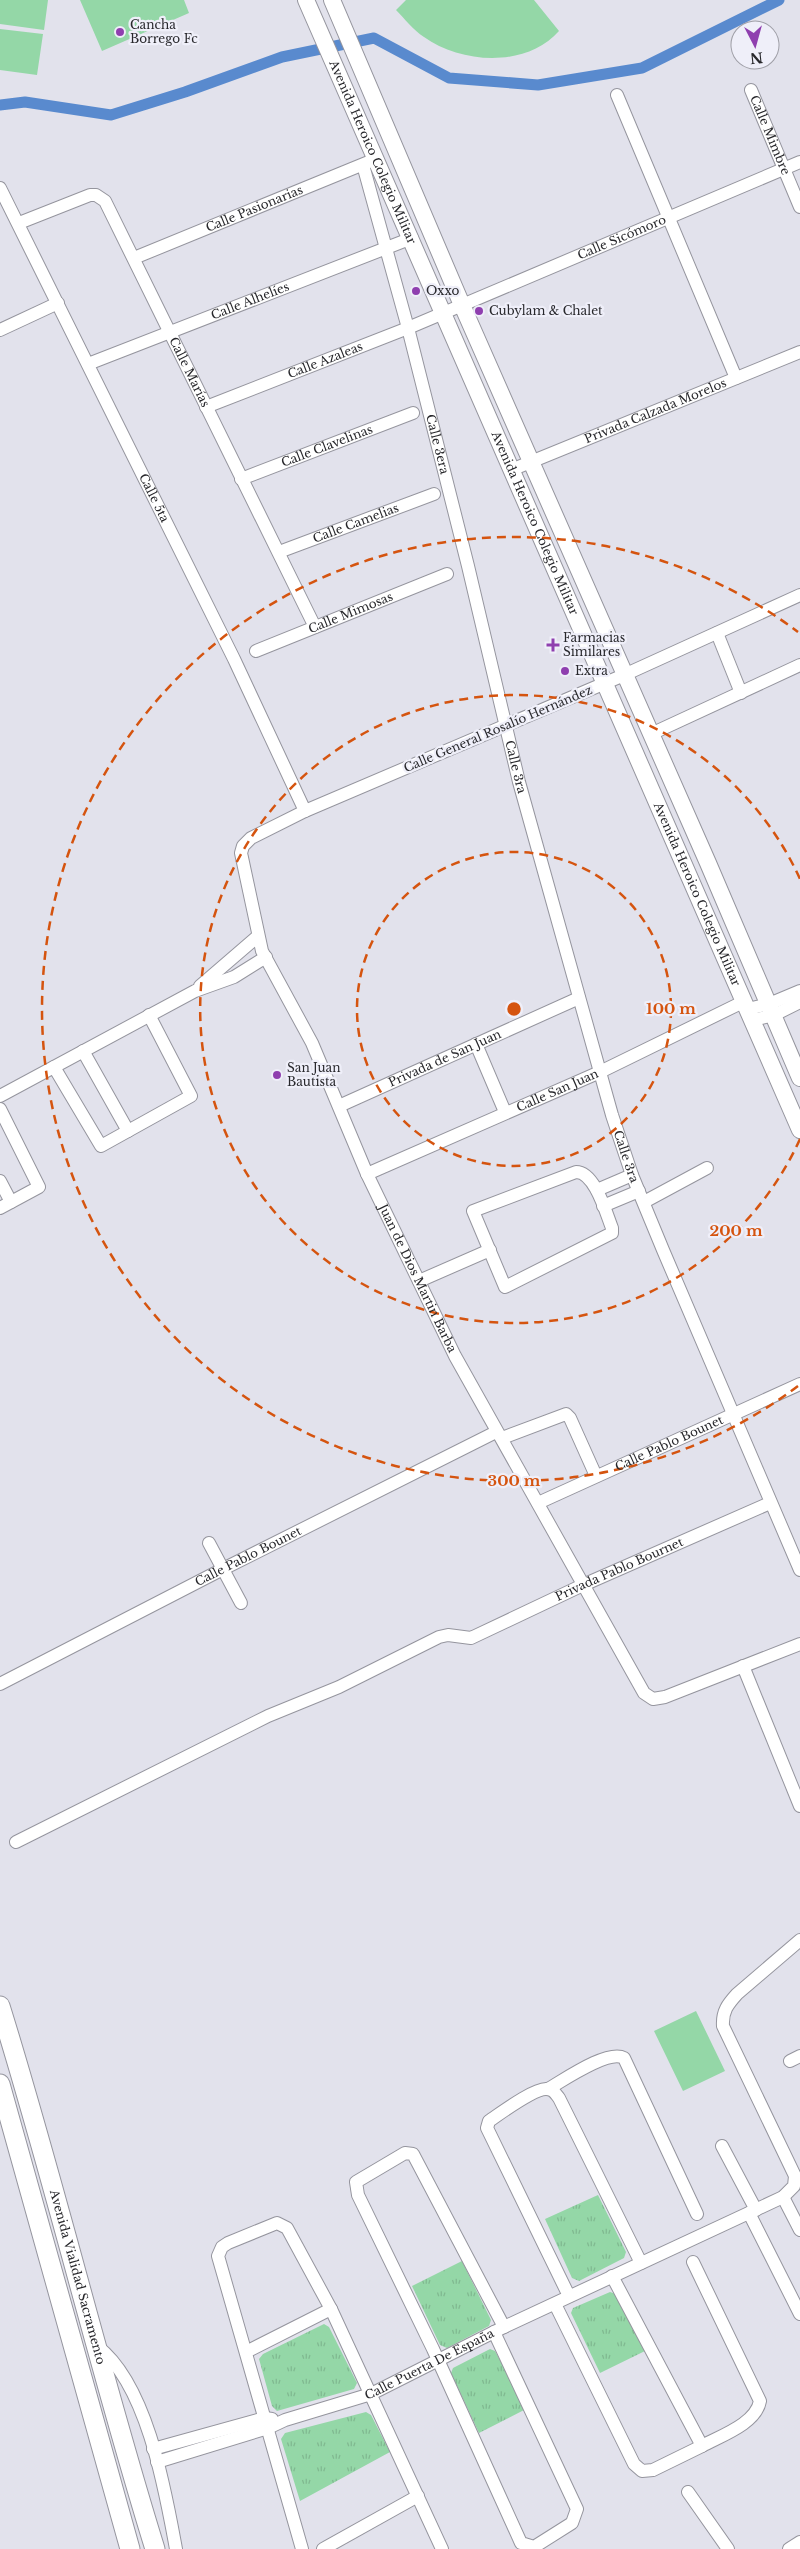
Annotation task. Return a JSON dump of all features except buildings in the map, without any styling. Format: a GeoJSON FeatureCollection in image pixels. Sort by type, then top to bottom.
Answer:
{"type":"FeatureCollection","features":[{"type":"Feature","properties":{"kind":"highway","name":"Avenida Vialidad Sacramento"},"geometry":{"type":"LineString","coordinates":[[0,2006],[53,2183],[119,2432],[155,2549]]}},
{"type":"Feature","properties":{"kind":"highway","name":"Avenida Vialidad Sacramento"},"geometry":{"type":"LineString","coordinates":[[0,2084],[130,2549]]}},
{"type":"Feature","properties":{"kind":"main road","name":"Avenida Heroico Colegio Militar"},"geometry":{"type":"LineString","coordinates":[[306,0],[340,79],[369,162],[412,238],[511,470],[800,1130]]}},
{"type":"Feature","properties":{"kind":"main road","name":"Avenida Heroico Colegio Militar"},"geometry":{"type":"LineString","coordinates":[[333,4],[530,462],[651,734],[800,1078]]}},
{"type":"Feature","properties":{"kind":"street","name":"Calle Mimbre"},"geometry":{"type":"LineString","coordinates":[[751,90],[800,207]]}},
{"type":"Feature","properties":{"kind":"street"},"geometry":{"type":"LineString","coordinates":[[617,95],[736,378]]}},
{"type":"Feature","properties":{"kind":"street","name":"Calle 3era"},"geometry":{"type":"LineString","coordinates":[[369,162],[386,249],[408,328],[506,726]]}},
{"type":"Feature","properties":{"kind":"street","name":"Calle Pasionarias"},"geometry":{"type":"LineString","coordinates":[[134,258],[369,162]]}},
{"type":"Feature","properties":{"kind":"street","name":"Calle Sicómoro"},"geometry":{"type":"LineString","coordinates":[[444,313],[800,162]]}},
{"type":"Feature","properties":{"kind":"street","name":"Calle 5ta"},"geometry":{"type":"LineString","coordinates":[[0,188],[234,659],[306,811]]}},
{"type":"Feature","properties":{"kind":"street","name":"Calle Marías"},"geometry":{"type":"LineString","coordinates":[[19,223],[90,194],[102,198],[134,258],[241,479],[315,626]]}},
{"type":"Feature","properties":{"kind":"street","name":"Calle Alhelíes"},"geometry":{"type":"LineString","coordinates":[[88,364],[412,238]]}},
{"type":"Feature","properties":{"kind":"street"},"geometry":{"type":"LineString","coordinates":[[0,330],[58,303]]}},
{"type":"Feature","properties":{"kind":"street","name":"Calle Azaleas"},"geometry":{"type":"LineString","coordinates":[[206,406],[444,313]]}},
{"type":"Feature","properties":{"kind":"street","name":"Privada Calzada Morelos"},"geometry":{"type":"LineString","coordinates":[[511,470],[800,352]]}},
{"type":"Feature","properties":{"kind":"street","name":"Calle Clavelinas"},"geometry":{"type":"LineString","coordinates":[[241,479],[412,413]]}},
{"type":"Feature","properties":{"kind":"street","name":"Calle Camelias"},"geometry":{"type":"LineString","coordinates":[[279,552],[434,494]]}},
{"type":"Feature","properties":{"kind":"street","name":"Calle Mimosas"},"geometry":{"type":"LineString","coordinates":[[256,651],[447,574]]}},
{"type":"Feature","properties":{"kind":"street","name":"Calle General Rosalío Hernández"},"geometry":{"type":"LineString","coordinates":[[250,838],[306,811],[624,675],[800,595]]}},
{"type":"Feature","properties":{"kind":"street"},"geometry":{"type":"LineString","coordinates":[[717,633],[741,693]]}},
{"type":"Feature","properties":{"kind":"street"},"geometry":{"type":"LineString","coordinates":[[651,734],[800,666]]}},
{"type":"Feature","properties":{"kind":"street","name":"Calle 3ra"},"geometry":{"type":"LineString","coordinates":[[506,726],[519,782],[579,998],[632,1175],[800,1570]]}},
{"type":"Feature","properties":{"kind":"street","name":"Juan de Dios Martin Barba"},"geometry":{"type":"LineString","coordinates":[[250,838],[243,846],[242,861],[258,936],[266,957],[312,1042],[368,1174],[455,1356],[644,1692],[653,1699],[665,1697],[743,1666]]}},
{"type":"Feature","properties":{"kind":"street"},"geometry":{"type":"LineString","coordinates":[[195,991],[258,936]]}},
{"type":"Feature","properties":{"kind":"street"},"geometry":{"type":"LineString","coordinates":[[0,1096],[195,991],[234,977],[266,957]]}},
{"type":"Feature","properties":{"kind":"street"},"geometry":{"type":"LineString","coordinates":[[771,1010],[800,991]]}},
{"type":"Feature","properties":{"kind":"street","name":"Privada de San Juan"},"geometry":{"type":"LineString","coordinates":[[339,1106],[579,998]]}},
{"type":"Feature","properties":{"kind":"street"},"geometry":{"type":"LineString","coordinates":[[771,1010],[800,1002]]}},
{"type":"Feature","properties":{"kind":"street","name":"Calle San Juan"},"geometry":{"type":"LineString","coordinates":[[368,1174],[505,1112],[749,1010],[771,1010]]}},
{"type":"Feature","properties":{"kind":"street"},"geometry":{"type":"LineString","coordinates":[[54,1067],[100,1146],[128,1131],[190,1096],[149,1015]]}},
{"type":"Feature","properties":{"kind":"street"},"geometry":{"type":"LineString","coordinates":[[476,1044],[505,1112]]}},
{"type":"Feature","properties":{"kind":"street"},"geometry":{"type":"LineString","coordinates":[[83,1051],[128,1131]]}},
{"type":"Feature","properties":{"kind":"street"},"geometry":{"type":"LineString","coordinates":[[0,1109],[39,1187],[6,1205],[0,1181]]}},
{"type":"Feature","properties":{"kind":"street"},"geometry":{"type":"LineString","coordinates":[[604,1206],[641,1196],[707,1168]]}},
{"type":"Feature","properties":{"kind":"street"},"geometry":{"type":"LineString","coordinates":[[576,1172],[586,1175],[597,1190],[604,1206],[612,1228],[610,1236],[505,1287],[474,1211],[576,1172]]}},
{"type":"Feature","properties":{"kind":"street"},"geometry":{"type":"LineString","coordinates":[[597,1190],[632,1175]]}},
{"type":"Feature","properties":{"kind":"street"},"geometry":{"type":"LineString","coordinates":[[419,1281],[490,1250]]}},
{"type":"Feature","properties":{"kind":"street","name":"Calle Pablo Bounet"},"geometry":{"type":"LineString","coordinates":[[538,1502],[733,1412],[800,1384]]}},
{"type":"Feature","properties":{"kind":"street","name":"Calle Pablo Bounet"},"geometry":{"type":"LineString","coordinates":[[0,1684],[223,1569],[499,1435],[566,1414],[570,1418],[596,1476]]}},
{"type":"Feature","properties":{"kind":"street","name":"Privada Pablo Bournet"},"geometry":{"type":"LineString","coordinates":[[16,1842],[268,1716],[339,1687],[439,1637],[448,1635],[471,1638],[583,1584],[770,1503]]}},
{"type":"Feature","properties":{"kind":"street"},"geometry":{"type":"LineString","coordinates":[[209,1543],[241,1603]]}},
{"type":"Feature","properties":{"kind":"street"},"geometry":{"type":"LineString","coordinates":[[800,1644],[743,1666],[800,1806]]}},
{"type":"Feature","properties":{"kind":"street"},"geometry":{"type":"LineString","coordinates":[[800,1940],[737,1994],[728,2004],[722,2017],[723,2026],[795,2176],[794,2186],[783,2197],[800,2230]]}},
{"type":"Feature","properties":{"kind":"street"},"geometry":{"type":"LineString","coordinates":[[569,2296],[487,2128],[493,2118],[536,2092],[548,2089],[601,2059],[612,2056],[624,2058],[697,2214]]}},
{"type":"Feature","properties":{"kind":"street"},"geometry":{"type":"LineString","coordinates":[[548,2089],[554,2091],[559,2098],[641,2262]]}},
{"type":"Feature","properties":{"kind":"street"},"geometry":{"type":"LineString","coordinates":[[722,2146],[800,2314]]}},
{"type":"Feature","properties":{"kind":"street"},"geometry":{"type":"LineString","coordinates":[[405,2154],[413,2154],[419,2162],[499,2330],[577,2509],[572,2522],[534,2547],[521,2543],[438,2360],[355,2189],[356,2182],[405,2154]]}},
{"type":"Feature","properties":{"kind":"street","name":"Calle Puerta De España"},"geometry":{"type":"LineString","coordinates":[[153,2449],[214,2438],[284,2420],[371,2394],[569,2296],[783,2197]]}},
{"type":"Feature","properties":{"kind":"street"},"geometry":{"type":"LineString","coordinates":[[302,2549],[218,2256],[222,2247],[228,2243],[276,2223],[285,2226],[331,2309],[442,2549]]}},
{"type":"Feature","properties":{"kind":"street"},"geometry":{"type":"LineString","coordinates":[[555,2304],[638,2469],[642,2471],[653,2470],[702,2446],[744,2422],[758,2409],[760,2401],[693,2262]]}},
{"type":"Feature","properties":{"kind":"street"},"geometry":{"type":"LineString","coordinates":[[612,2276],[702,2446]]}},
{"type":"Feature","properties":{"kind":"street"},"geometry":{"type":"LineString","coordinates":[[246,2352],[331,2309]]}},
{"type":"Feature","properties":{"kind":"street"},"geometry":{"type":"LineString","coordinates":[[96,2346],[120,2368],[144,2420],[157,2462],[176,2549]]}},
{"type":"Feature","properties":{"kind":"street","name":"Calle Puerta De España"},"geometry":{"type":"LineString","coordinates":[[157,2462],[214,2438]]}},
{"type":"Feature","properties":{"kind":"street"},"geometry":{"type":"LineString","coordinates":[[688,2492],[728,2549]]}},
{"type":"Feature","properties":{"kind":"street"},"geometry":{"type":"LineString","coordinates":[[323,2549],[418,2496]]}},
{"type":"Feature","properties":{"kind":"street"},"geometry":{"type":"LineString","coordinates":[[789,2549],[800,2542]]}},
{"type":"Feature","properties":{"kind":"green space"},"geometry":{"type":"Polygon","coordinates":[[[0,0],[48,0],[44,30],[0,24],[0,0]]]}},
{"type":"Feature","properties":{"kind":"green space","name":"Cancha Borrego Fc"},"geometry":{"type":"Polygon","coordinates":[[[80,0],[184,0],[189,13],[102,51],[80,0]]]}},
{"type":"Feature","properties":{"kind":"green space"},"geometry":{"type":"Polygon","coordinates":[[[406,0],[534,0],[559,31],[545,43],[529,51],[512,56],[475,57],[456,53],[439,46],[420,34],[396,10],[406,0]]]}},
{"type":"Feature","properties":{"kind":"green space"},"geometry":{"type":"Polygon","coordinates":[[[0,29],[43,34],[37,75],[0,70],[0,29]]]}},
{"type":"Feature","properties":{"kind":"green space"},"geometry":{"type":"Polygon","coordinates":[[[696,2011],[725,2071],[683,2091],[654,2031],[696,2011]]]}},
{"type":"Feature","properties":{"kind":"green space"},"geometry":{"type":"Polygon","coordinates":[[[598,2195],[626,2252],[624,2258],[579,2281],[572,2278],[545,2219],[598,2195]]]}},
{"type":"Feature","properties":{"kind":"green space"},"geometry":{"type":"Polygon","coordinates":[[[462,2261],[491,2320],[489,2326],[447,2348],[440,2345],[412,2286],[462,2261]]]}},
{"type":"Feature","properties":{"kind":"green space"},"geometry":{"type":"Polygon","coordinates":[[[610,2292],[616,2294],[645,2351],[600,2373],[571,2313],[573,2308],[610,2292]]]}},
{"type":"Feature","properties":{"kind":"green space"},"geometry":{"type":"Polygon","coordinates":[[[324,2324],[329,2327],[357,2383],[354,2389],[277,2411],[272,2406],[259,2359],[263,2354],[324,2324]]]}},
{"type":"Feature","properties":{"kind":"green space"},"geometry":{"type":"Polygon","coordinates":[[[490,2349],[495,2351],[526,2409],[479,2433],[451,2373],[453,2368],[490,2349]]]}},
{"type":"Feature","properties":{"kind":"green space"},"geometry":{"type":"Polygon","coordinates":[[[366,2412],[371,2415],[390,2452],[300,2501],[281,2439],[285,2433],[366,2412]]]}},
{"type":"Feature","properties":{"kind":"waterway"},"geometry":{"type":"LineString","coordinates":[[0,105],[25,102],[111,115],[185,92],[282,57],[374,38],[449,78],[538,85],[642,68],[779,0]]}},
{"type":"Feature","properties":{"kind":"place","name":"Cancha Borrego Fc"},"geometry":{"type":"Point","coordinates":[120,32]}},
{"type":"Feature","properties":{"kind":"place","name":"Oxxo"},"geometry":{"type":"Point","coordinates":[416,291]}},
{"type":"Feature","properties":{"kind":"place","name":"Cubylam & Chalet"},"geometry":{"type":"Point","coordinates":[479,311]}},
{"type":"Feature","properties":{"kind":"place","name":"Farmacias Similares"},"geometry":{"type":"Point","coordinates":[553,645]}},
{"type":"Feature","properties":{"kind":"place","name":"Extra"},"geometry":{"type":"Point","coordinates":[565,671]}},
{"type":"Feature","properties":{"kind":"place","name":"San Juan Bautista"},"geometry":{"type":"Point","coordinates":[277,1075]}}]}
